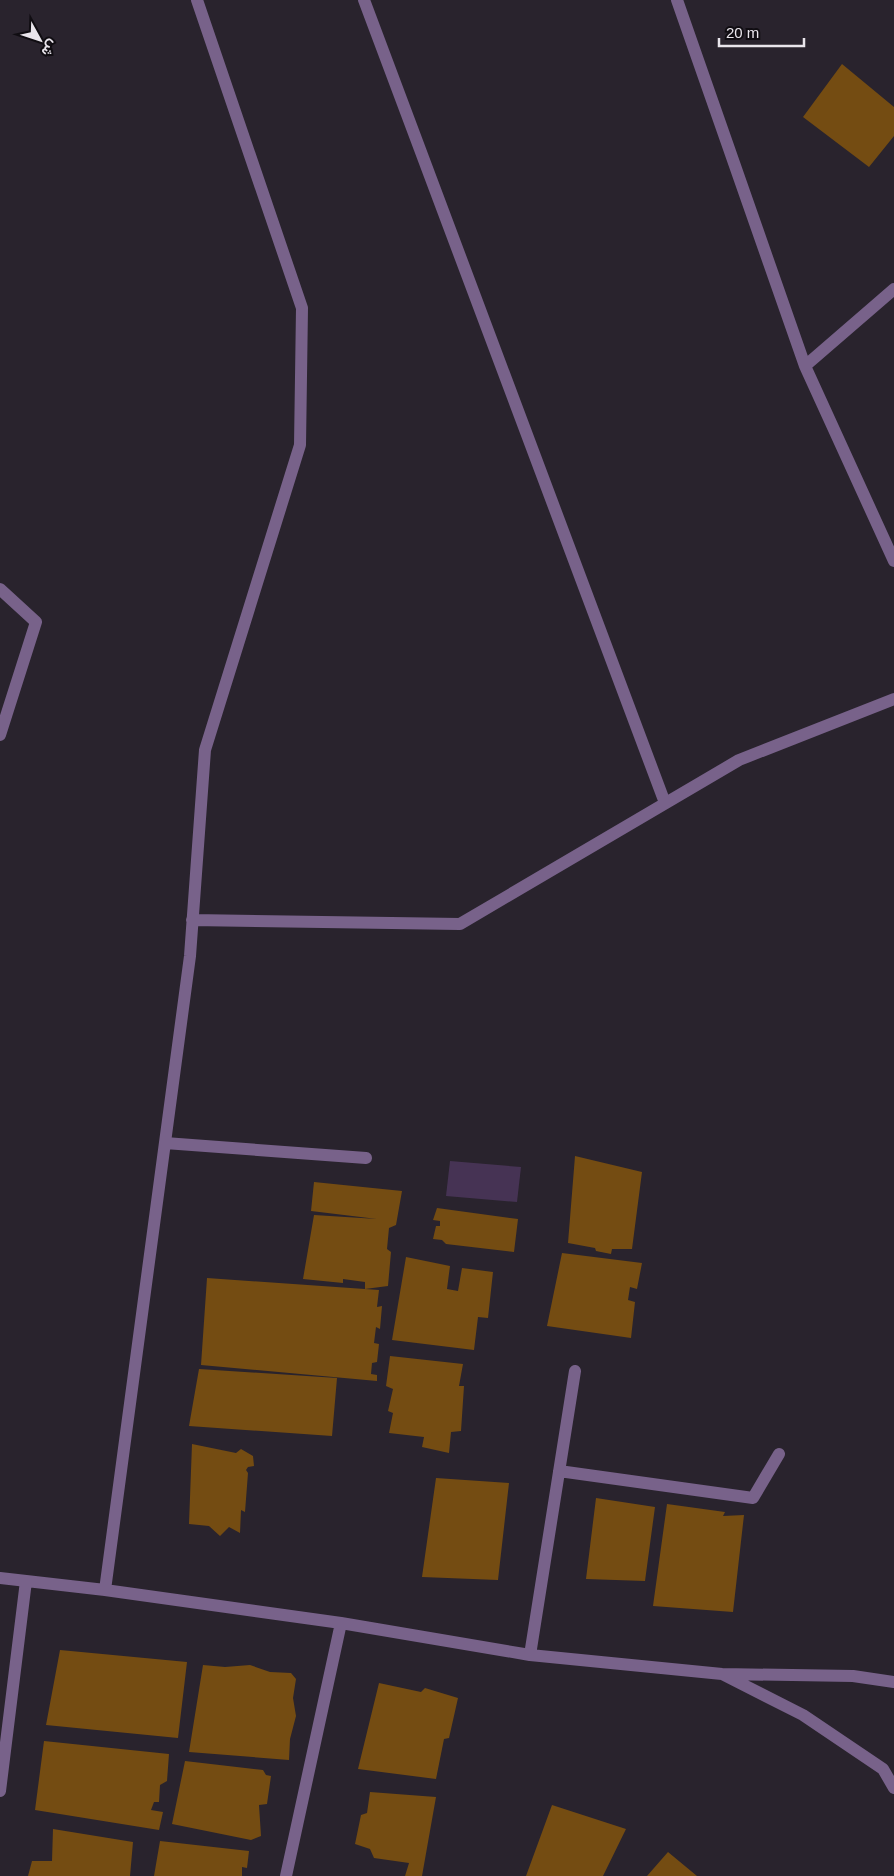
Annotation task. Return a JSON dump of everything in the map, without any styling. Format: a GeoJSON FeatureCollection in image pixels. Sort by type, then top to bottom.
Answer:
{"type":"FeatureCollection","features":[{"type":"Feature","properties":{"kind":"street"},"geometry":{"type":"LineString","coordinates":[[105,1590],[190,956],[205,750],[300,445],[302,308],[197,0]]}},
{"type":"Feature","properties":{"kind":"street"},"geometry":{"type":"LineString","coordinates":[[364,0],[665,803]]}},
{"type":"Feature","properties":{"kind":"street"},"geometry":{"type":"LineString","coordinates":[[677,0],[805,366],[894,561]]}},
{"type":"Feature","properties":{"kind":"street"},"geometry":{"type":"LineString","coordinates":[[805,366],[894,290]]}},
{"type":"Feature","properties":{"kind":"street"},"geometry":{"type":"LineString","coordinates":[[0,588],[36,622],[0,735]]}},
{"type":"Feature","properties":{"kind":"street"},"geometry":{"type":"LineString","coordinates":[[192,920],[460,924],[739,760],[894,699]]}},
{"type":"Feature","properties":{"kind":"street"},"geometry":{"type":"LineString","coordinates":[[165,1143],[366,1158]]}},
{"type":"Feature","properties":{"kind":"street"},"geometry":{"type":"LineString","coordinates":[[530,1655],[575,1371]]}},
{"type":"Feature","properties":{"kind":"street"},"geometry":{"type":"LineString","coordinates":[[560,1471],[753,1498],[779,1454]]}},
{"type":"Feature","properties":{"kind":"street"},"geometry":{"type":"LineString","coordinates":[[0,1578],[105,1590],[341,1624],[530,1655],[722,1674],[853,1676],[894,1682]]}},
{"type":"Feature","properties":{"kind":"street"},"geometry":{"type":"LineString","coordinates":[[0,1791],[26,1581]]}},
{"type":"Feature","properties":{"kind":"street"},"geometry":{"type":"LineString","coordinates":[[286,1876],[341,1624]]}},
{"type":"Feature","properties":{"kind":"street"},"geometry":{"type":"LineString","coordinates":[[722,1674],[803,1715],[882,1769],[894,1788]]}},
{"type":"Feature","properties":{"kind":"shaded area"},"geometry":{"type":"Polygon","coordinates":[[[450,1161],[521,1167],[517,1202],[446,1196],[450,1161]]]}},
{"type":"Feature","properties":{"kind":"building"},"geometry":{"type":"Polygon","coordinates":[[[842,64],[894,107],[894,136],[869,167],[803,117],[842,64]]]}},
{"type":"Feature","properties":{"kind":"building"},"geometry":{"type":"Polygon","coordinates":[[[575,1156],[642,1172],[632,1249],[612,1249],[611,1254],[596,1251],[595,1248],[568,1243],[575,1156]]]}},
{"type":"Feature","properties":{"kind":"building"},"geometry":{"type":"Polygon","coordinates":[[[314,1182],[402,1191],[396,1225],[389,1228],[387,1249],[391,1252],[388,1286],[365,1289],[365,1282],[343,1279],[343,1283],[303,1279],[314,1215],[377,1219],[311,1211],[314,1182]]]}},
{"type":"Feature","properties":{"kind":"building"},"geometry":{"type":"Polygon","coordinates":[[[437,1208],[518,1219],[514,1252],[446,1244],[442,1240],[433,1239],[436,1226],[440,1226],[440,1221],[433,1220],[437,1208]]]}},
{"type":"Feature","properties":{"kind":"building"},"geometry":{"type":"Polygon","coordinates":[[[562,1253],[642,1263],[637,1289],[630,1287],[628,1300],[635,1302],[631,1338],[547,1326],[562,1253]]]}},
{"type":"Feature","properties":{"kind":"building"},"geometry":{"type":"Polygon","coordinates":[[[406,1257],[450,1266],[447,1289],[458,1291],[462,1268],[493,1272],[488,1318],[478,1317],[474,1350],[392,1340],[406,1257]]]}},
{"type":"Feature","properties":{"kind":"building"},"geometry":{"type":"Polygon","coordinates":[[[207,1278],[379,1290],[377,1307],[382,1306],[380,1329],[376,1327],[374,1343],[379,1344],[377,1362],[372,1363],[371,1374],[377,1375],[377,1381],[201,1365],[207,1278]]]}},
{"type":"Feature","properties":{"kind":"building"},"geometry":{"type":"Polygon","coordinates":[[[390,1356],[463,1364],[459,1386],[464,1386],[461,1431],[451,1432],[449,1453],[422,1447],[424,1437],[389,1433],[393,1413],[388,1411],[393,1389],[386,1386],[390,1356]]]}},
{"type":"Feature","properties":{"kind":"building"},"geometry":{"type":"Polygon","coordinates":[[[199,1369],[337,1378],[332,1436],[189,1426],[199,1369]]]}},
{"type":"Feature","properties":{"kind":"building"},"geometry":{"type":"Polygon","coordinates":[[[192,1444],[236,1453],[241,1449],[253,1456],[254,1466],[248,1467],[246,1470],[248,1473],[245,1512],[241,1510],[240,1533],[229,1527],[220,1536],[209,1526],[189,1524],[192,1444]]]}},
{"type":"Feature","properties":{"kind":"building"},"geometry":{"type":"Polygon","coordinates":[[[436,1478],[509,1483],[498,1580],[422,1577],[436,1478]]]}},
{"type":"Feature","properties":{"kind":"building"},"geometry":{"type":"Polygon","coordinates":[[[596,1498],[655,1507],[645,1581],[586,1579],[596,1498]]]}},
{"type":"Feature","properties":{"kind":"building"},"geometry":{"type":"Polygon","coordinates":[[[667,1504],[725,1512],[723,1516],[744,1515],[733,1612],[653,1606],[667,1504]]]}},
{"type":"Feature","properties":{"kind":"building"},"geometry":{"type":"Polygon","coordinates":[[[60,1650],[187,1662],[178,1738],[46,1725],[60,1650]]]}},
{"type":"Feature","properties":{"kind":"building"},"geometry":{"type":"Polygon","coordinates":[[[203,1665],[225,1667],[250,1665],[270,1672],[291,1673],[296,1679],[293,1698],[296,1716],[290,1739],[289,1760],[189,1752],[203,1665]]]}},
{"type":"Feature","properties":{"kind":"building"},"geometry":{"type":"Polygon","coordinates":[[[379,1683],[421,1692],[425,1688],[458,1698],[449,1738],[444,1739],[436,1779],[358,1769],[379,1683]]]}},
{"type":"Feature","properties":{"kind":"building"},"geometry":{"type":"Polygon","coordinates":[[[44,1741],[169,1754],[167,1781],[160,1785],[159,1802],[154,1802],[151,1810],[163,1812],[159,1830],[35,1810],[44,1741]]]}},
{"type":"Feature","properties":{"kind":"building"},"geometry":{"type":"Polygon","coordinates":[[[185,1761],[263,1770],[266,1775],[271,1776],[267,1804],[259,1805],[261,1836],[251,1840],[172,1824],[185,1761]]]}},
{"type":"Feature","properties":{"kind":"building"},"geometry":{"type":"Polygon","coordinates":[[[370,1792],[436,1797],[422,1876],[405,1876],[409,1863],[374,1858],[370,1849],[355,1844],[361,1815],[367,1813],[370,1792]]]}},
{"type":"Feature","properties":{"kind":"building"},"geometry":{"type":"Polygon","coordinates":[[[552,1805],[626,1829],[603,1876],[526,1876],[552,1805]]]}},
{"type":"Feature","properties":{"kind":"building"},"geometry":{"type":"Polygon","coordinates":[[[53,1829],[133,1842],[130,1876],[28,1876],[32,1861],[52,1861],[53,1829]]]}},
{"type":"Feature","properties":{"kind":"building"},"geometry":{"type":"Polygon","coordinates":[[[160,1841],[249,1851],[247,1868],[242,1867],[242,1876],[154,1876],[160,1841]]]}},
{"type":"Feature","properties":{"kind":"building"},"geometry":{"type":"Polygon","coordinates":[[[668,1852],[697,1876],[647,1876],[668,1852]]]}}]}
